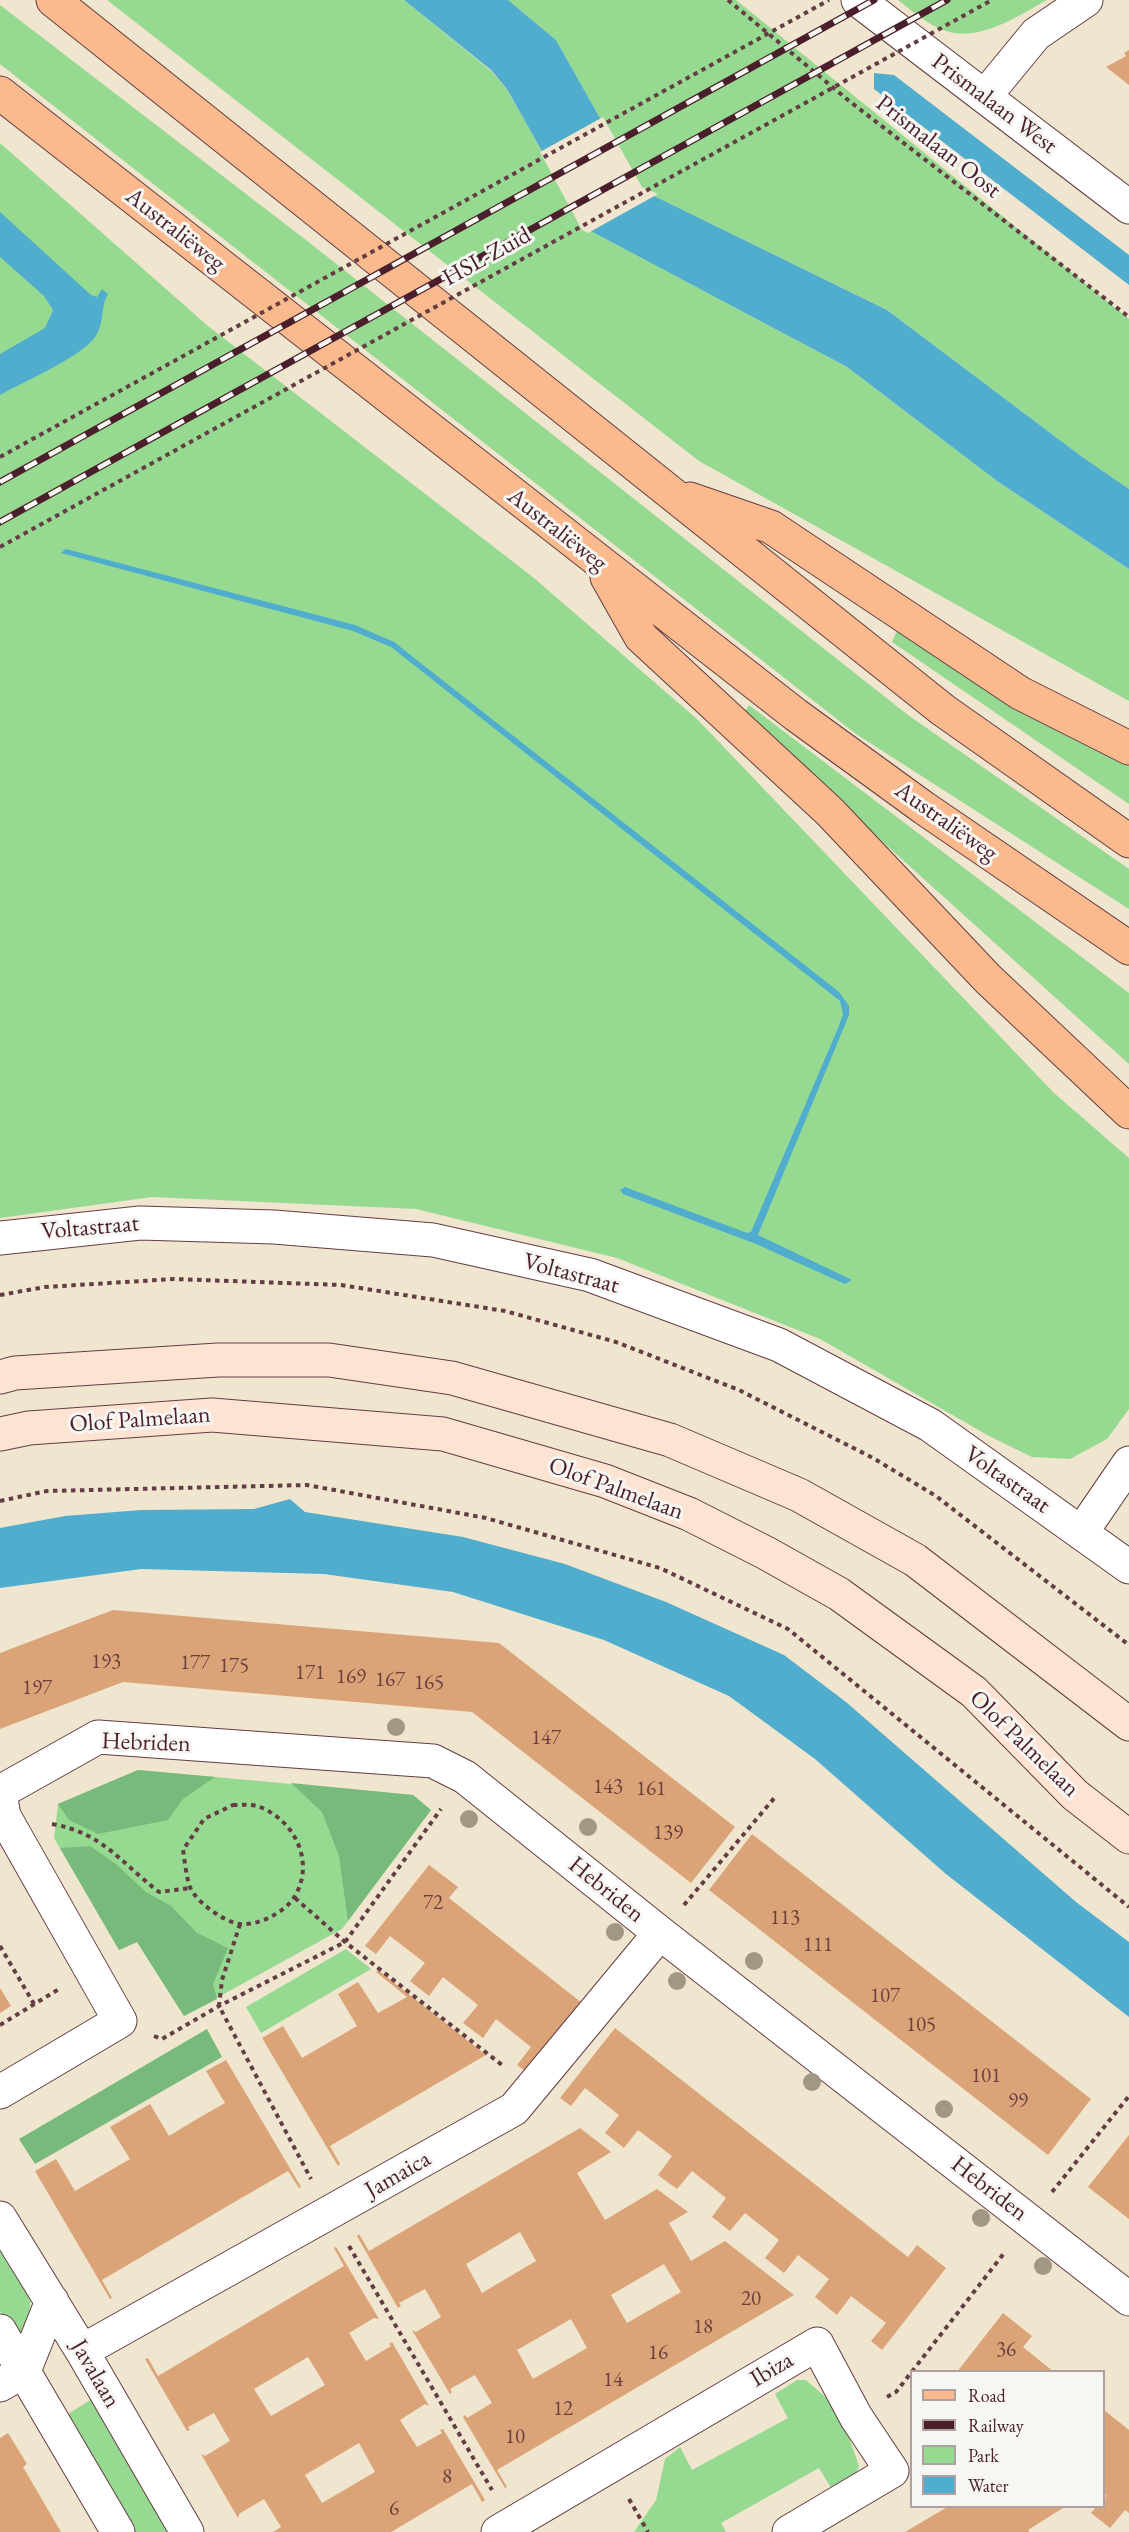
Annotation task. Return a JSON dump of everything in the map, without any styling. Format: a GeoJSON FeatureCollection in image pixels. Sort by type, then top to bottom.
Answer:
{"type":"FeatureCollection","features":[{"type":"Feature","properties":{"kind":"main road"},"geometry":{"type":"LineString","coordinates":[[53,0],[943,710],[1129,841]]}},
{"type":"Feature","properties":{"kind":"main road","name":"Australiëweg"},"geometry":{"type":"LineString","coordinates":[[0,93],[796,715],[915,802],[1129,948]]}},
{"type":"Feature","properties":{"kind":"main road"},"geometry":{"type":"LineString","coordinates":[[666,491],[771,527],[1020,693],[1129,748]]}},
{"type":"Feature","properties":{"kind":"main road"},"geometry":{"type":"LineString","coordinates":[[598,562],[641,637],[830,812],[988,979],[1129,1112]]}},
{"type":"Feature","properties":{"kind":"street","name":"Prismalaan West"},"geometry":{"type":"LineString","coordinates":[[858,0],[1129,207]]}},
{"type":"Feature","properties":{"kind":"street"},"geometry":{"type":"LineString","coordinates":[[985,96],[1036,34],[1086,0]]}},
{"type":"Feature","properties":{"kind":"street","name":"Voltastraat"},"geometry":{"type":"LineString","coordinates":[[0,1238],[140,1223],[274,1227],[433,1240],[590,1275],[779,1345],[930,1425],[1129,1567]]}},
{"type":"Feature","properties":{"kind":"street"},"geometry":{"type":"LineString","coordinates":[[0,1377],[15,1373],[218,1360],[329,1360],[452,1378],[670,1440],[799,1495],[915,1560],[1129,1724]]}},
{"type":"Feature","properties":{"kind":"street","name":"Olof Palmelaan"},"geometry":{"type":"LineString","coordinates":[[0,1434],[29,1428],[224,1416],[443,1434],[605,1482],[689,1514],[766,1552],[839,1594],[974,1692],[1075,1795],[1129,1837]]}},
{"type":"Feature","properties":{"kind":"street"},"geometry":{"type":"LineString","coordinates":[[1082,1533],[1129,1463]]}},
{"type":"Feature","properties":{"kind":"street","name":"Hebriden"},"geometry":{"type":"LineString","coordinates":[[1,1801],[98,1737],[433,1761],[465,1777],[660,1933],[1129,2299]]}},
{"type":"Feature","properties":{"kind":"street"},"geometry":{"type":"LineString","coordinates":[[0,2092],[120,2020],[1,1801]]}},
{"type":"Feature","properties":{"kind":"street","name":"Jamaica"},"geometry":{"type":"LineString","coordinates":[[82,2351],[514,2109],[660,1933]]}},
{"type":"Feature","properties":{"kind":"street","name":"Javalaan"},"geometry":{"type":"LineString","coordinates":[[0,2218],[82,2351],[187,2532]]}},
{"type":"Feature","properties":{"kind":"street"},"geometry":{"type":"LineString","coordinates":[[12,2378],[52,2301]]}},
{"type":"Feature","properties":{"kind":"street"},"geometry":{"type":"LineString","coordinates":[[0,2331],[12,2378],[118,2532]]}},
{"type":"Feature","properties":{"kind":"street","name":"Ibiza"},"geometry":{"type":"LineString","coordinates":[[505,2528],[816,2344],[856,2416],[892,2471],[789,2532]]}},
{"type":"Feature","properties":{"kind":"path","name":"Prismalaan Oost"},"geometry":{"type":"LineString","coordinates":[[728,0],[848,100],[1129,317]]}},
{"type":"Feature","properties":{"kind":"path"},"geometry":{"type":"LineString","coordinates":[[0,458],[829,0]]}},
{"type":"Feature","properties":{"kind":"path","name":"HSL-Zuid"},"geometry":{"type":"LineString","coordinates":[[0,547],[992,0]]}},
{"type":"Feature","properties":{"kind":"path"},"geometry":{"type":"LineString","coordinates":[[0,1501],[47,1491],[307,1485],[486,1518],[660,1568],[788,1629],[1129,1907]]}},
{"type":"Feature","properties":{"kind":"path"},"geometry":{"type":"LineString","coordinates":[[120,2020],[162,2039],[219,2006],[345,1942],[465,1777]]}},
{"type":"Feature","properties":{"kind":"path"},"geometry":{"type":"LineString","coordinates":[[660,1933],[776,1796]]}},
{"type":"Feature","properties":{"kind":"path"},"geometry":{"type":"LineString","coordinates":[[1,1801],[72,1827],[111,1848],[138,1876],[159,1892],[190,1888]]}},
{"type":"Feature","properties":{"kind":"path"},"geometry":{"type":"LineString","coordinates":[[233,1805],[259,1806],[285,1821],[300,1844],[303,1873],[295,1898],[268,1919],[240,1924],[208,1909],[190,1888],[183,1850],[204,1819],[233,1805]]}},
{"type":"Feature","properties":{"kind":"path"},"geometry":{"type":"LineString","coordinates":[[295,1898],[345,1942],[532,2089]]}},
{"type":"Feature","properties":{"kind":"path"},"geometry":{"type":"LineString","coordinates":[[240,1924],[222,1980],[219,2006],[330,2214],[505,2528]]}},
{"type":"Feature","properties":{"kind":"path"},"geometry":{"type":"LineString","coordinates":[[0,1946],[34,2004]]}},
{"type":"Feature","properties":{"kind":"path"},"geometry":{"type":"LineString","coordinates":[[0,2025],[93,1968]]}},
{"type":"Feature","properties":{"kind":"path"},"geometry":{"type":"LineString","coordinates":[[913,2370],[1129,2096]]}},
{"type":"Feature","properties":{"kind":"path"},"geometry":{"type":"LineString","coordinates":[[856,2416],[896,2392],[910,2374]]}},
{"type":"Feature","properties":{"kind":"green space"},"geometry":{"type":"Polygon","coordinates":[[[107,0],[404,0],[491,71],[507,89],[585,228],[847,367],[997,481],[1129,569],[1129,701],[699,461],[107,0]]]}},
{"type":"Feature","properties":{"kind":"green space"},"geometry":{"type":"Polygon","coordinates":[[[508,0],[736,0],[1129,319],[1129,489],[1081,456],[887,310],[640,189],[556,40],[508,0]]]}},
{"type":"Feature","properties":{"kind":"green space"},"geometry":{"type":"Polygon","coordinates":[[[898,0],[1047,0],[998,26],[972,33],[959,33],[946,31],[933,25],[898,0]]]}},
{"type":"Feature","properties":{"kind":"green space"},"geometry":{"type":"Polygon","coordinates":[[[0,5],[306,240],[908,715],[1129,869],[1129,909],[856,734],[0,64],[0,5]]]}},
{"type":"Feature","properties":{"kind":"green space"},"geometry":{"type":"Polygon","coordinates":[[[0,143],[208,326],[534,578],[697,719],[1054,1093],[1129,1158],[1129,1409],[1107,1439],[1070,1459],[1032,1457],[989,1436],[820,1339],[617,1258],[416,1209],[152,1197],[0,1218],[0,143]]]}},
{"type":"Feature","properties":{"kind":"green space"},"geometry":{"type":"Polygon","coordinates":[[[897,631],[1061,733],[1129,766],[1129,804],[892,642],[897,631]]]}},
{"type":"Feature","properties":{"kind":"green space"},"geometry":{"type":"Polygon","coordinates":[[[749,705],[1129,993],[1129,1064],[742,715],[749,705]]]}},
{"type":"Feature","properties":{"kind":"green space"},"geometry":{"type":"Polygon","coordinates":[[[138,1770],[413,1795],[431,1810],[342,1929],[184,2016],[137,1942],[119,1950],[54,1838],[58,1804],[138,1770]]]}},
{"type":"Feature","properties":{"kind":"green space"},"geometry":{"type":"Polygon","coordinates":[[[138,1770],[215,1777],[183,1799],[168,1820],[98,1834],[69,1820],[58,1804],[138,1770]]]}},
{"type":"Feature","properties":{"kind":"green space"},"geometry":{"type":"Polygon","coordinates":[[[291,1783],[413,1795],[431,1810],[348,1921],[339,1856],[322,1812],[291,1783]]]}},
{"type":"Feature","properties":{"kind":"green space"},"geometry":{"type":"Polygon","coordinates":[[[90,1846],[116,1864],[146,1892],[171,1906],[197,1933],[228,1948],[213,1984],[217,1999],[184,2016],[137,1942],[119,1950],[60,1848],[90,1846]]]}},
{"type":"Feature","properties":{"kind":"green space"},"geometry":{"type":"Polygon","coordinates":[[[346,1949],[371,1969],[261,2033],[246,2007],[346,1949]]]}},
{"type":"Feature","properties":{"kind":"green space"},"geometry":{"type":"Polygon","coordinates":[[[207,2029],[222,2057],[35,2164],[19,2139],[207,2029]]]}},
{"type":"Feature","properties":{"kind":"green space"},"geometry":{"type":"Polygon","coordinates":[[[0,2243],[31,2295],[27,2346],[21,2345],[0,2311],[0,2243]]]}},
{"type":"Feature","properties":{"kind":"green space"},"geometry":{"type":"Polygon","coordinates":[[[797,2380],[806,2380],[828,2399],[847,2432],[859,2466],[855,2476],[833,2491],[819,2468],[721,2523],[726,2532],[634,2532],[656,2500],[665,2459],[680,2447],[692,2470],[788,2418],[775,2394],[797,2380]]]}},
{"type":"Feature","properties":{"kind":"green space"},"geometry":{"type":"Polygon","coordinates":[[[92,2399],[170,2532],[133,2532],[65,2416],[92,2399]]]}},
{"type":"Feature","properties":{"kind":"water"},"geometry":{"type":"Polygon","coordinates":[[[404,0],[508,0],[556,40],[640,189],[887,310],[1081,456],[1129,489],[1129,569],[997,481],[847,367],[585,228],[507,89],[491,70],[404,0]]]}},
{"type":"Feature","properties":{"kind":"water"},"geometry":{"type":"Polygon","coordinates":[[[874,73],[894,75],[1129,255],[1129,285],[874,89],[874,73]]]}},
{"type":"Feature","properties":{"kind":"water"},"geometry":{"type":"Polygon","coordinates":[[[0,212],[91,295],[97,297],[102,289],[108,294],[98,332],[88,345],[51,369],[0,395],[0,354],[45,328],[53,310],[44,296],[0,257],[0,212]]]}},
{"type":"Feature","properties":{"kind":"water"},"geometry":{"type":"Polygon","coordinates":[[[66,549],[355,625],[394,642],[839,992],[849,1006],[849,1015],[758,1235],[852,1280],[845,1284],[756,1244],[623,1194],[620,1190],[625,1187],[747,1233],[751,1232],[838,1028],[843,1014],[840,1001],[391,647],[353,631],[61,553],[66,549]]]}},
{"type":"Feature","properties":{"kind":"water"},"geometry":{"type":"Polygon","coordinates":[[[290,1499],[305,1512],[463,1537],[565,1564],[666,1602],[784,1655],[846,1702],[1076,1902],[1129,1942],[1129,2017],[946,1874],[815,1759],[729,1696],[604,1640],[453,1592],[324,1574],[141,1569],[0,1588],[0,1528],[65,1516],[141,1510],[254,1509],[290,1499]]]}},
{"type":"Feature","properties":{"kind":"pier"},"geometry":{"type":"Polygon","coordinates":[[[603,117],[642,187],[658,194],[588,233],[582,230],[540,152],[603,117]]]}},
{"type":"Feature","properties":{"kind":"building"},"geometry":{"type":"Polygon","coordinates":[[[1129,50],[1129,85],[1106,67],[1126,56],[1124,53],[1129,50]]]}},
{"type":"Feature","properties":{"kind":"building"},"geometry":{"type":"Polygon","coordinates":[[[113,1610],[499,1643],[735,1827],[691,1883],[472,1712],[123,1682],[0,1729],[0,1653],[113,1610]]]}},
{"type":"Feature","properties":{"kind":"building"},"geometry":{"type":"Polygon","coordinates":[[[752,1834],[1091,2099],[1048,2155],[709,1890],[752,1834]]]}},
{"type":"Feature","properties":{"kind":"building"},"geometry":{"type":"Polygon","coordinates":[[[429,1865],[458,1887],[449,1898],[582,2003],[528,2073],[517,2065],[531,2047],[496,2019],[483,2038],[463,2023],[478,2005],[443,1977],[429,1996],[410,1981],[425,1963],[390,1936],[376,1954],[365,1946],[429,1865]]]}},
{"type":"Feature","properties":{"kind":"building"},"geometry":{"type":"Polygon","coordinates":[[[378,1970],[486,2055],[330,2146],[340,2164],[338,2166],[262,2038],[283,2026],[302,2058],[357,2026],[338,1994],[358,1982],[378,2013],[407,1997],[376,1972],[378,1970]]]}},
{"type":"Feature","properties":{"kind":"building"},"geometry":{"type":"Polygon","coordinates":[[[0,1988],[11,2006],[0,2013],[0,1988]]]}},
{"type":"Feature","properties":{"kind":"building"},"geometry":{"type":"Polygon","coordinates":[[[615,2028],[908,2257],[917,2245],[946,2268],[882,2350],[871,2341],[886,2323],[851,2296],[837,2315],[815,2297],[829,2279],[798,2255],[784,2273],[765,2258],[779,2240],[745,2213],[730,2231],[712,2217],[726,2198],[692,2171],[677,2189],[658,2175],[672,2156],[638,2130],[624,2148],[605,2133],[619,2115],[585,2088],[571,2106],[560,2098],[615,2028]]]}},
{"type":"Feature","properties":{"kind":"building"},"geometry":{"type":"Polygon","coordinates":[[[226,2060],[301,2187],[299,2188],[288,2171],[243,2197],[102,2280],[112,2298],[110,2299],[35,2171],[56,2159],[75,2191],[130,2159],[110,2127],[150,2104],[169,2136],[225,2103],[206,2071],[226,2060]]]}},
{"type":"Feature","properties":{"kind":"building"},"geometry":{"type":"Polygon","coordinates":[[[580,2128],[611,2152],[577,2173],[605,2220],[657,2189],[688,2212],[669,2223],[691,2261],[725,2241],[794,2295],[497,2470],[507,2487],[505,2488],[463,2417],[465,2415],[467,2418],[492,2403],[475,2375],[450,2389],[452,2392],[450,2394],[412,2330],[416,2332],[441,2317],[425,2289],[399,2303],[401,2306],[398,2308],[357,2236],[359,2234],[369,2251],[580,2128]],[[520,2232],[466,2264],[482,2293],[536,2261],[520,2232]],[[664,2264],[611,2295],[627,2323],[681,2292],[664,2264]],[[571,2319],[517,2350],[533,2379],[587,2348],[571,2319]]]}},
{"type":"Feature","properties":{"kind":"building"},"geometry":{"type":"Polygon","coordinates":[[[1129,2135],[1129,2219],[1088,2187],[1129,2135]]]}},
{"type":"Feature","properties":{"kind":"building"},"geometry":{"type":"Polygon","coordinates":[[[336,2247],[379,2319],[374,2318],[349,2333],[366,2361],[391,2346],[389,2344],[392,2342],[429,2406],[425,2404],[400,2420],[417,2447],[442,2433],[440,2430],[443,2429],[485,2500],[482,2502],[472,2484],[391,2532],[273,2532],[281,2527],[264,2499],[239,2514],[238,2518],[201,2454],[205,2456],[230,2441],[214,2413],[188,2427],[190,2430],[187,2431],[145,2359],[148,2358],[158,2376],[344,2266],[334,2248],[336,2247]],[[308,2357],[254,2389],[271,2416],[325,2385],[308,2357]],[[359,2443],[305,2475],[322,2503],[375,2472],[359,2443]]]}},
{"type":"Feature","properties":{"kind":"building"},"geometry":{"type":"Polygon","coordinates":[[[1003,2313],[1032,2336],[1023,2347],[1052,2370],[959,2370],[1003,2313]]]}},
{"type":"Feature","properties":{"kind":"building"},"geometry":{"type":"Polygon","coordinates":[[[1105,2411],[1129,2430],[1129,2513],[1125,2510],[1110,2528],[1091,2513],[1095,2508],[1105,2508],[1105,2411]]]}},
{"type":"Feature","properties":{"kind":"building"},"geometry":{"type":"Polygon","coordinates":[[[8,2433],[27,2464],[23,2467],[61,2532],[0,2532],[0,2438],[8,2433]]]}},
{"type":"Feature","properties":{"kind":"building"},"geometry":{"type":"Polygon","coordinates":[[[946,2508],[1063,2508],[1028,2530],[1030,2532],[905,2532],[946,2508]]]}},
{"type":"Feature","properties":{"kind":"railway"},"geometry":{"type":"LineString","coordinates":[[0,482],[874,0]]}},
{"type":"Feature","properties":{"kind":"railway"},"geometry":{"type":"LineString","coordinates":[[0,522],[947,0]]}}]}
